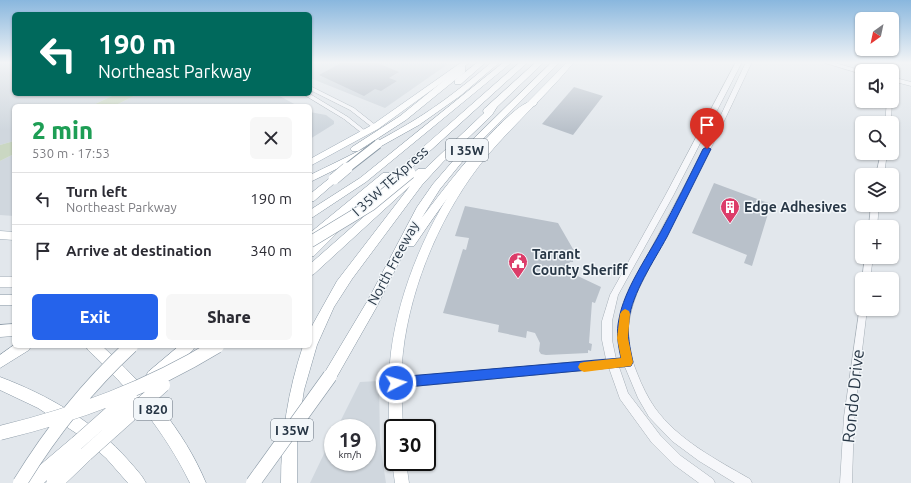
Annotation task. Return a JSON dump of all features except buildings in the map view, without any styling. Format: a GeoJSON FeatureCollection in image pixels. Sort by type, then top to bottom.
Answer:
{"type":"FeatureCollection","features":[{"type":"Feature","properties":{"kind":"highway"},"geometry":{"type":"LineString","coordinates":[[312,173],[357,148],[403,118],[444,85]]}},
{"type":"Feature","properties":{"kind":"highway"},"geometry":{"type":"LineString","coordinates":[[312,197],[454,85]]}},
{"type":"Feature","properties":{"kind":"highway"},"geometry":{"type":"LineString","coordinates":[[312,178],[379,145],[417,122],[470,85]]}},
{"type":"Feature","properties":{"kind":"highway"},"geometry":{"type":"LineString","coordinates":[[312,214],[358,184],[482,85]]}},
{"type":"Feature","properties":{"kind":"highway","name":"I 35W TEXpress"},"geometry":{"type":"LineString","coordinates":[[312,239],[491,85]]}},
{"type":"Feature","properties":{"kind":"highway","name":"I 35W TEXpress"},"geometry":{"type":"LineString","coordinates":[[312,251],[500,85]]}},
{"type":"Feature","properties":{"kind":"highway"},"geometry":{"type":"LineString","coordinates":[[312,240],[371,205],[410,173],[510,85]]}},
{"type":"Feature","properties":{"kind":"highway"},"geometry":{"type":"LineString","coordinates":[[312,268],[516,85]]}},
{"type":"Feature","properties":{"kind":"highway","name":"North Freeway"},"geometry":{"type":"LineString","coordinates":[[253,483],[330,376],[372,304],[422,207],[444,175],[468,148],[534,85]]}},
{"type":"Feature","properties":{"kind":"highway"},"geometry":{"type":"LineString","coordinates":[[398,254],[409,245],[455,179],[478,152],[523,108],[533,103]]}},
{"type":"Feature","properties":{"kind":"highway"},"geometry":{"type":"LineString","coordinates":[[312,342],[331,302],[347,277],[423,177],[489,113],[492,106]]}},
{"type":"Feature","properties":{"kind":"highway"},"geometry":{"type":"LineString","coordinates":[[312,195],[334,179]]}},
{"type":"Feature","properties":{"kind":"highway"},"geometry":{"type":"LineString","coordinates":[[0,276],[12,283]]}},
{"type":"Feature","properties":{"kind":"highway"},"geometry":{"type":"LineString","coordinates":[[0,282],[12,284]]}},
{"type":"Feature","properties":{"kind":"highway"},"geometry":{"type":"LineString","coordinates":[[0,300],[12,300]]}},
{"type":"Feature","properties":{"kind":"highway"},"geometry":{"type":"LineString","coordinates":[[0,331],[12,330]]}},
{"type":"Feature","properties":{"kind":"highway"},"geometry":{"type":"LineString","coordinates":[[0,362],[21,348]]}},
{"type":"Feature","properties":{"kind":"highway","name":"I 820"},"geometry":{"type":"LineString","coordinates":[[95,348],[123,375],[149,405],[176,443],[198,483]]}},
{"type":"Feature","properties":{"kind":"highway"},"geometry":{"type":"LineString","coordinates":[[20,483],[48,440],[74,405],[98,377],[128,348]]}},
{"type":"Feature","properties":{"kind":"highway"},"geometry":{"type":"LineString","coordinates":[[158,380],[186,348]]}},
{"type":"Feature","properties":{"kind":"highway"},"geometry":{"type":"LineString","coordinates":[[32,483],[82,448],[158,380],[203,348]]}},
{"type":"Feature","properties":{"kind":"highway"},"geometry":{"type":"LineString","coordinates":[[0,433],[78,412],[118,398],[167,376],[214,348]]}},
{"type":"Feature","properties":{"kind":"highway"},"geometry":{"type":"LineString","coordinates":[[289,483],[288,462],[296,391],[310,348]]}},
{"type":"Feature","properties":{"kind":"highway"},"geometry":{"type":"LineString","coordinates":[[0,382],[49,406],[75,423],[108,450],[138,483]]}},
{"type":"Feature","properties":{"kind":"highway"},"geometry":{"type":"LineString","coordinates":[[54,483],[82,448]]}},
{"type":"Feature","properties":{"kind":"main road"},"geometry":{"type":"LineString","coordinates":[[312,162],[375,127],[436,85]]}},
{"type":"Feature","properties":{"kind":"main road","name":"North Freeway"},"geometry":{"type":"LineString","coordinates":[[396,419],[397,353],[409,299],[444,213],[472,169],[550,85]]}},
{"type":"Feature","properties":{"kind":"main road"},"geometry":{"type":"LineString","coordinates":[[0,235],[12,236]]}},
{"type":"Feature","properties":{"kind":"main road"},"geometry":{"type":"LineString","coordinates":[[400,471],[402,483]]}},
{"type":"Feature","properties":{"kind":"street"},"geometry":{"type":"LineString","coordinates":[[709,483],[677,460],[656,439],[624,396],[613,364],[607,340],[607,321],[608,311],[628,268],[649,232],[727,85]]}},
{"type":"Feature","properties":{"kind":"street"},"geometry":{"type":"LineString","coordinates":[[738,85],[627,305],[622,338],[627,362],[644,401],[660,422],[676,437],[716,466],[746,483]]}},
{"type":"Feature","properties":{"kind":"street"},"geometry":{"type":"LineString","coordinates":[[312,89],[352,110],[375,127]]}},
{"type":"Feature","properties":{"kind":"street"},"geometry":{"type":"LineString","coordinates":[[309,96],[346,118],[365,133]]}},
{"type":"Feature","properties":{"kind":"street"},"geometry":{"type":"LineString","coordinates":[[685,164],[697,168]]}},
{"type":"Feature","properties":{"kind":"street"},"geometry":{"type":"LineString","coordinates":[[649,232],[662,237]]}},
{"type":"Feature","properties":{"kind":"street","name":"Rondo Drive"},"geometry":{"type":"LineString","coordinates":[[846,483],[849,417],[862,316]]}},
{"type":"Feature","properties":{"kind":"street"},"geometry":{"type":"LineString","coordinates":[[396,383],[627,362]]}},
{"type":"Feature","properties":{"kind":"shaded area"},"geometry":{"type":"Polygon","coordinates":[[[0,85],[12,85],[12,96],[112,96],[95,104],[12,104],[12,142],[0,145],[0,85]]]}},
{"type":"Feature","properties":{"kind":"shaded area"},"geometry":{"type":"Polygon","coordinates":[[[326,85],[419,85],[385,108],[326,85]]]}},
{"type":"Feature","properties":{"kind":"shaded area"},"geometry":{"type":"Polygon","coordinates":[[[134,96],[280,96],[294,104],[118,104],[134,96]]]}},
{"type":"Feature","properties":{"kind":"shaded area"},"geometry":{"type":"Polygon","coordinates":[[[312,112],[326,115],[334,121],[334,124],[312,138],[312,112]]]}},
{"type":"Feature","properties":{"kind":"shaded area"},"geometry":{"type":"Polygon","coordinates":[[[12,155],[12,216],[0,215],[0,161],[12,155]]]}},
{"type":"Feature","properties":{"kind":"shaded area"},"geometry":{"type":"Polygon","coordinates":[[[379,381],[380,443],[386,483],[310,483],[324,454],[324,471],[376,471],[376,419],[342,419],[360,382],[379,381]]]}},
{"type":"Feature","properties":{"kind":"green space"},"geometry":{"type":"Polygon","coordinates":[[[112,96],[134,96],[118,104],[95,104],[112,96]]]}},
{"type":"Feature","properties":{"kind":"green space"},"geometry":{"type":"Polygon","coordinates":[[[12,142],[12,155],[0,161],[0,145],[12,142]]]}},
{"type":"Feature","properties":{"kind":"slow traffic"},"geometry":{"type":"LineString","coordinates":[[584,367],[627,362],[622,338],[625,314]]}},
{"type":"Feature","properties":{"kind":"place","name":"Edge Adhesives"},"geometry":{"type":"Point","coordinates":[730,224]}},
{"type":"Feature","properties":{"kind":"place","name":"Tarrant County Sheriff"},"geometry":{"type":"Point","coordinates":[518,279]}},
{"type":"Feature","properties":{"kind":"route"},"geometry":{"type":"LineString","coordinates":[[396,383],[627,362],[622,338],[627,305],[707,149]]}}]}
